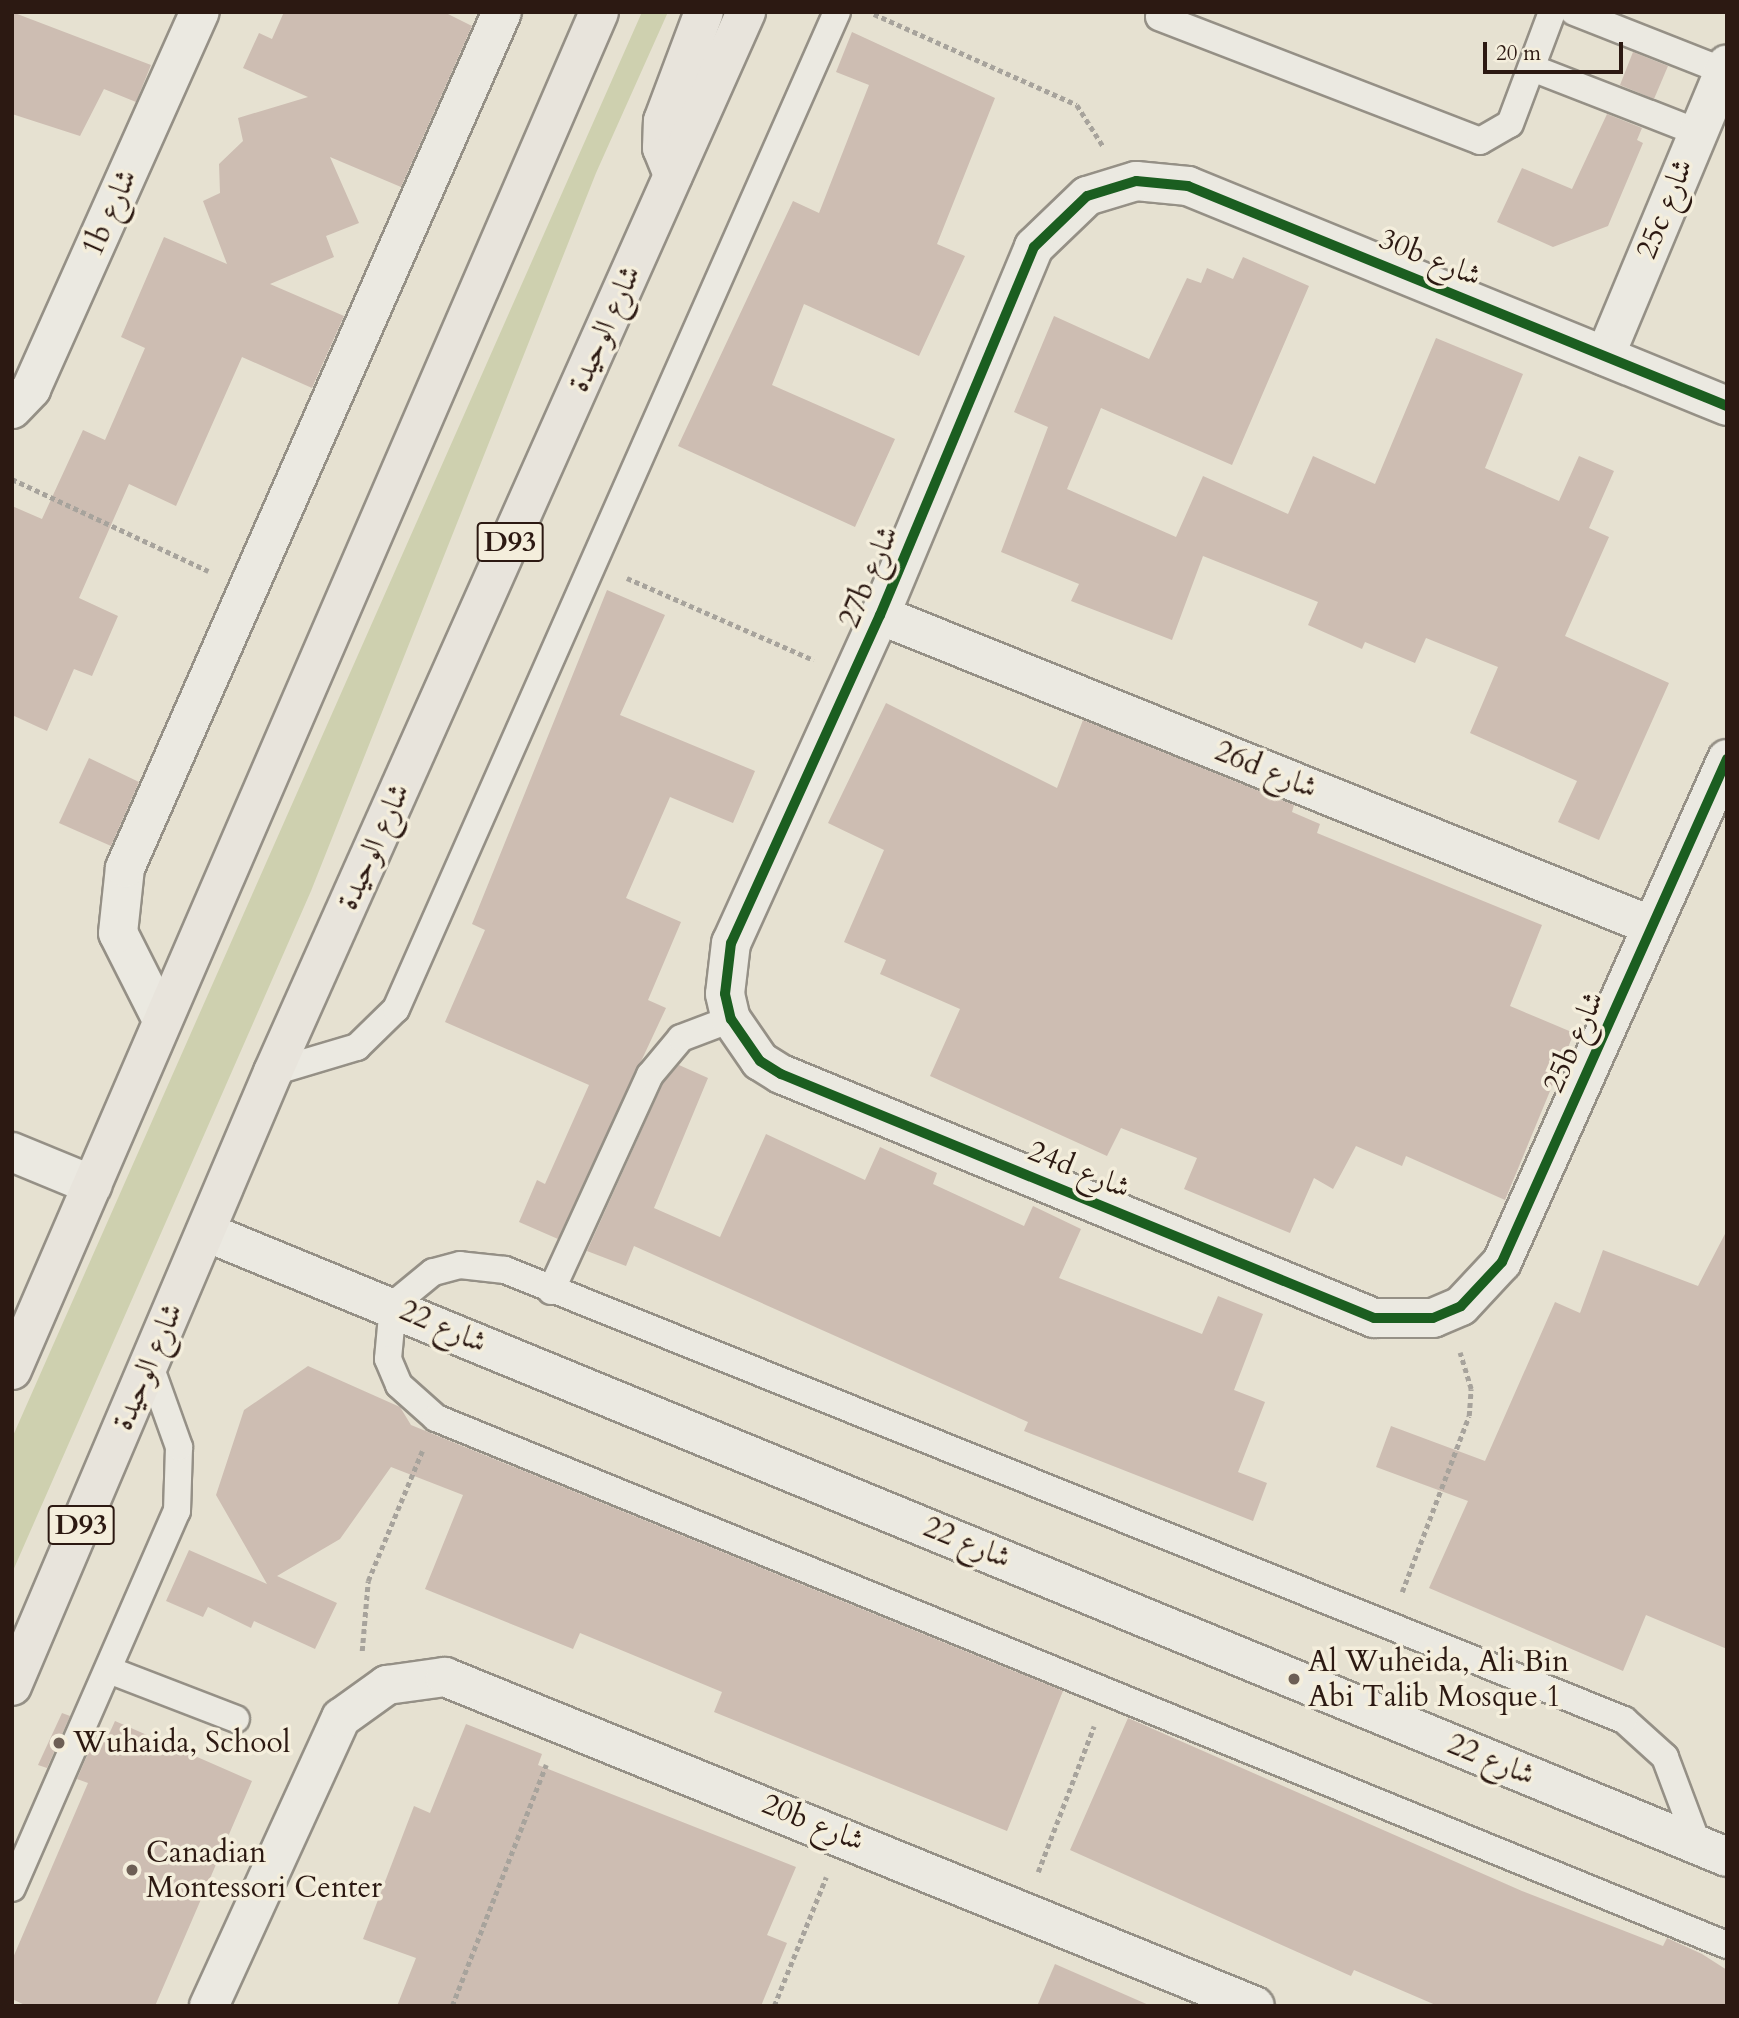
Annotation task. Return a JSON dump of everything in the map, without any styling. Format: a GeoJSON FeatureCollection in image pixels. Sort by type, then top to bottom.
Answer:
{"type":"FeatureCollection","features":[{"type":"Feature","properties":{"kind":"main road"},"geometry":{"type":"LineString","coordinates":[[12,1370],[23,1324],[92,1185],[599,12]]}},
{"type":"Feature","properties":{"kind":"main road"},"geometry":{"type":"LineString","coordinates":[[673,175],[662,148],[663,121],[704,12]]}},
{"type":"Feature","properties":{"kind":"main road","name":"شارع الوحيدة"},"geometry":{"type":"LineString","coordinates":[[12,1686],[273,1072],[746,12]]}},
{"type":"Feature","properties":{"kind":"street","name":"1b شارع"},"geometry":{"type":"LineString","coordinates":[[12,409],[31,389],[200,12]]}},
{"type":"Feature","properties":{"kind":"street"},"geometry":{"type":"LineString","coordinates":[[162,1020],[128,964],[118,933],[117,900],[124,868],[502,12]]}},
{"type":"Feature","properties":{"kind":"street","name":"25c شارع"},"geometry":{"type":"LineString","coordinates":[[1605,356],[1725,67]]}},
{"type":"Feature","properties":{"kind":"street","name":"30b شارع"},"geometry":{"type":"LineString","coordinates":[[1110,186],[1188,186],[1727,406]]}},
{"type":"Feature","properties":{"kind":"street","name":"27b شارع"},"geometry":{"type":"LineString","coordinates":[[731,1019],[725,968],[731,943],[880,615],[1034,247],[1066,210],[1110,186]]}},
{"type":"Feature","properties":{"kind":"street","name":"26d شارع"},"geometry":{"type":"LineString","coordinates":[[880,615],[1652,926]]}},
{"type":"Feature","properties":{"kind":"street","name":"25b شارع"},"geometry":{"type":"LineString","coordinates":[[1433,1318],[1461,1306],[1502,1262],[1727,759]]}},
{"type":"Feature","properties":{"kind":"street","name":"24d شارع"},"geometry":{"type":"LineString","coordinates":[[731,1019],[752,1051],[781,1074],[1374,1318],[1433,1318]]}},
{"type":"Feature","properties":{"kind":"street"},"geometry":{"type":"LineString","coordinates":[[12,1152],[92,1185]]}},
{"type":"Feature","properties":{"kind":"street","name":"شارع 22"},"geometry":{"type":"LineString","coordinates":[[206,1231],[393,1305],[1712,1851]]}},
{"type":"Feature","properties":{"kind":"street","name":"20b شارع"},"geometry":{"type":"LineString","coordinates":[[367,1697],[416,1678],[445,1677],[563,1720],[1255,2006]]}},
{"type":"Feature","properties":{"kind":"street"},"geometry":{"type":"LineString","coordinates":[[209,2006],[326,1742],[367,1697]]}},
{"type":"Feature","properties":{"kind":"lane"},"geometry":{"type":"LineString","coordinates":[[273,1072],[357,1047],[396,1009],[837,12]]}},
{"type":"Feature","properties":{"kind":"lane"},"geometry":{"type":"LineString","coordinates":[[1159,17],[1480,141],[1510,124],[1552,12]]}},
{"type":"Feature","properties":{"kind":"lane"},"geometry":{"type":"LineString","coordinates":[[1574,12],[1725,67]]}},
{"type":"Feature","properties":{"kind":"lane"},"geometry":{"type":"LineString","coordinates":[[1532,68],[1697,132]]}},
{"type":"Feature","properties":{"kind":"lane"},"geometry":{"type":"LineString","coordinates":[[551,1291],[657,1065],[681,1038],[731,1019]]}},
{"type":"Feature","properties":{"kind":"lane"},"geometry":{"type":"LineString","coordinates":[[1712,1851],[1665,1757],[1647,1736],[1624,1720],[551,1291],[505,1270],[460,1265],[433,1272],[393,1305],[388,1359],[399,1385],[436,1418],[1727,1945]]}},
{"type":"Feature","properties":{"kind":"lane"},"geometry":{"type":"LineString","coordinates":[[12,1888],[109,1670],[182,1492],[179,1447],[149,1363]]}},
{"type":"Feature","properties":{"kind":"lane"},"geometry":{"type":"LineString","coordinates":[[109,1670],[236,1719]]}},
{"type":"Feature","properties":{"kind":"path"},"geometry":{"type":"LineString","coordinates":[[870,12],[1077,105],[1096,128],[1110,186]]}},
{"type":"Feature","properties":{"kind":"path"},"geometry":{"type":"LineString","coordinates":[[12,479],[248,589]]}},
{"type":"Feature","properties":{"kind":"path"},"geometry":{"type":"LineString","coordinates":[[591,563],[852,677]]}},
{"type":"Feature","properties":{"kind":"path"},"geometry":{"type":"LineString","coordinates":[[1389,1626],[1469,1416],[1465,1362],[1433,1318]]}},
{"type":"Feature","properties":{"kind":"path"},"geometry":{"type":"LineString","coordinates":[[367,1697],[361,1616],[368,1581],[436,1418]]}},
{"type":"Feature","properties":{"kind":"path"},"geometry":{"type":"LineString","coordinates":[[1024,1910],[1106,1693]]}},
{"type":"Feature","properties":{"kind":"path"},"geometry":{"type":"LineString","coordinates":[[452,2006],[563,1720]]}},
{"type":"Feature","properties":{"kind":"path"},"geometry":{"type":"LineString","coordinates":[[774,2006],[843,1836]]}},
{"type":"Feature","properties":{"kind":"green space"},"geometry":{"type":"Polygon","coordinates":[[[642,12],[668,12],[596,173],[311,891],[12,1573],[12,1438],[642,12]]]}},
{"type":"Feature","properties":{"kind":"building"},"geometry":{"type":"Polygon","coordinates":[[[12,12],[151,65],[136,102],[104,89],[80,136],[12,114],[12,12]]]}},
{"type":"Feature","properties":{"kind":"building"},"geometry":{"type":"Polygon","coordinates":[[[284,12],[444,12],[472,26],[401,187],[330,157],[359,223],[326,236],[334,257],[270,284],[344,316],[312,388],[242,357],[176,506],[129,484],[79,598],[118,616],[92,676],[74,669],[47,731],[12,715],[12,506],[42,519],[83,430],[105,440],[145,348],[121,337],[164,237],[227,264],[203,201],[220,193],[219,164],[243,141],[238,118],[308,97],[243,68],[259,33],[272,39],[284,12]]]}},
{"type":"Feature","properties":{"kind":"building"},"geometry":{"type":"Polygon","coordinates":[[[852,32],[995,98],[937,244],[965,256],[919,356],[804,304],[772,385],[895,439],[855,527],[678,446],[793,201],[819,213],[869,85],[836,72],[852,32]]]}},
{"type":"Feature","properties":{"kind":"building"},"geometry":{"type":"Polygon","coordinates":[[[1633,52],[1668,66],[1654,99],[1620,85],[1633,52]]]}},
{"type":"Feature","properties":{"kind":"building"},"geometry":{"type":"Polygon","coordinates":[[[1607,114],[1642,128],[1637,140],[1643,143],[1608,226],[1553,247],[1497,222],[1522,168],[1572,189],[1607,114]]]}},
{"type":"Feature","properties":{"kind":"building"},"geometry":{"type":"Polygon","coordinates":[[[1243,257],[1309,286],[1232,465],[1101,408],[1067,489],[1176,537],[1203,476],[1288,514],[1313,456],[1375,484],[1436,338],[1523,374],[1485,468],[1559,501],[1579,456],[1614,471],[1589,528],[1609,537],[1565,636],[1669,683],[1599,840],[1558,822],[1577,781],[1470,733],[1498,667],[1426,638],[1415,663],[1365,642],[1362,649],[1308,625],[1318,602],[1203,556],[1172,640],[1071,601],[1079,584],[1001,552],[1048,427],[1014,412],[1054,316],[1149,359],[1187,278],[1201,283],[1207,268],[1233,279],[1243,257]]]}},
{"type":"Feature","properties":{"kind":"building"},"geometry":{"type":"Polygon","coordinates":[[[607,590],[665,615],[620,715],[755,771],[733,823],[670,797],[626,898],[681,922],[648,1000],[666,1008],[558,1239],[519,1222],[537,1180],[545,1184],[589,1085],[445,1022],[485,930],[472,924],[607,590]]]}},
{"type":"Feature","properties":{"kind":"building"},"geometry":{"type":"Polygon","coordinates":[[[886,703],[1057,788],[1083,720],[1294,805],[1292,812],[1320,824],[1317,833],[1542,925],[1510,1006],[1574,1033],[1505,1200],[1406,1156],[1402,1166],[1356,1146],[1333,1189],[1314,1178],[1290,1233],[1184,1189],[1197,1158],[1121,1128],[1107,1156],[930,1076],[960,1009],[880,974],[886,960],[844,942],[884,850],[828,823],[886,703]]]}},
{"type":"Feature","properties":{"kind":"building"},"geometry":{"type":"Polygon","coordinates":[[[89,758],[139,782],[111,846],[59,823],[89,758]]]}},
{"type":"Feature","properties":{"kind":"building"},"geometry":{"type":"Polygon","coordinates":[[[679,1065],[708,1078],[654,1208],[720,1237],[766,1134],[865,1180],[880,1147],[937,1173],[933,1184],[1024,1226],[1033,1206],[1081,1229],[1059,1278],[1202,1334],[1218,1296],[1263,1314],[1234,1390],[1265,1402],[1238,1472],[1267,1483],[1253,1521],[1024,1431],[1028,1422],[634,1246],[626,1266],[587,1251],[663,1083],[679,1065]]]}},
{"type":"Feature","properties":{"kind":"building"},"geometry":{"type":"Polygon","coordinates":[[[1727,1230],[1727,1649],[1646,1615],[1623,1671],[1429,1588],[1468,1501],[1376,1467],[1391,1426],[1485,1461],[1555,1302],[1580,1313],[1603,1250],[1698,1286],[1727,1230]]]}},
{"type":"Feature","properties":{"kind":"building"},"geometry":{"type":"Polygon","coordinates":[[[308,1366],[400,1407],[411,1425],[1063,1691],[1007,1831],[714,1712],[722,1692],[580,1633],[573,1649],[425,1589],[463,1495],[391,1467],[340,1539],[277,1576],[337,1603],[315,1649],[254,1621],[251,1628],[208,1607],[203,1617],[166,1601],[189,1550],[267,1584],[216,1495],[244,1410],[308,1366]]]}},
{"type":"Feature","properties":{"kind":"building"},"geometry":{"type":"Polygon","coordinates":[[[62,1713],[70,1716],[47,1768],[38,1765],[62,1713]]]}},
{"type":"Feature","properties":{"kind":"building"},"geometry":{"type":"Polygon","coordinates":[[[1128,1718],[1522,1891],[1663,1946],[1667,1938],[1702,1954],[1727,1970],[1727,2006],[1438,2006],[1354,1970],[1351,1976],[1070,1850],[1128,1718]]]}},
{"type":"Feature","properties":{"kind":"building","name":"Canadian Montessori Center"},"geometry":{"type":"Polygon","coordinates":[[[115,1721],[252,1781],[155,2006],[27,2006],[12,1999],[12,1960],[88,1783],[77,1779],[99,1728],[110,1732],[115,1721]]]}},
{"type":"Feature","properties":{"kind":"building"},"geometry":{"type":"Polygon","coordinates":[[[466,1724],[542,1754],[538,1765],[796,1867],[767,1935],[787,1943],[761,2006],[397,2006],[416,1958],[363,1939],[414,1806],[430,1813],[466,1724]]]}},
{"type":"Feature","properties":{"kind":"building"},"geometry":{"type":"Polygon","coordinates":[[[1055,1964],[1151,2006],[1037,2006],[1055,1964]]]}},
{"type":"Feature","properties":{"kind":"cycle path"},"geometry":{"type":"LineString","coordinates":[[1727,406],[1188,186],[1136,181],[1087,196],[1034,247],[880,615],[731,943],[725,994],[731,1019],[760,1061],[781,1074],[1374,1318],[1433,1318],[1461,1306],[1502,1262],[1727,759]]}},
{"type":"Feature","properties":{"kind":"place","name":"Al Wuheida, Ali Bin Abi Talib Mosque 1"},"geometry":{"type":"Point","coordinates":[1294,1679]}},
{"type":"Feature","properties":{"kind":"place","name":"Wuhaida, School"},"geometry":{"type":"Point","coordinates":[59,1743]}},
{"type":"Feature","properties":{"kind":"place","name":"Canadian Montessori Center"},"geometry":{"type":"Point","coordinates":[132,1870]}}]}
